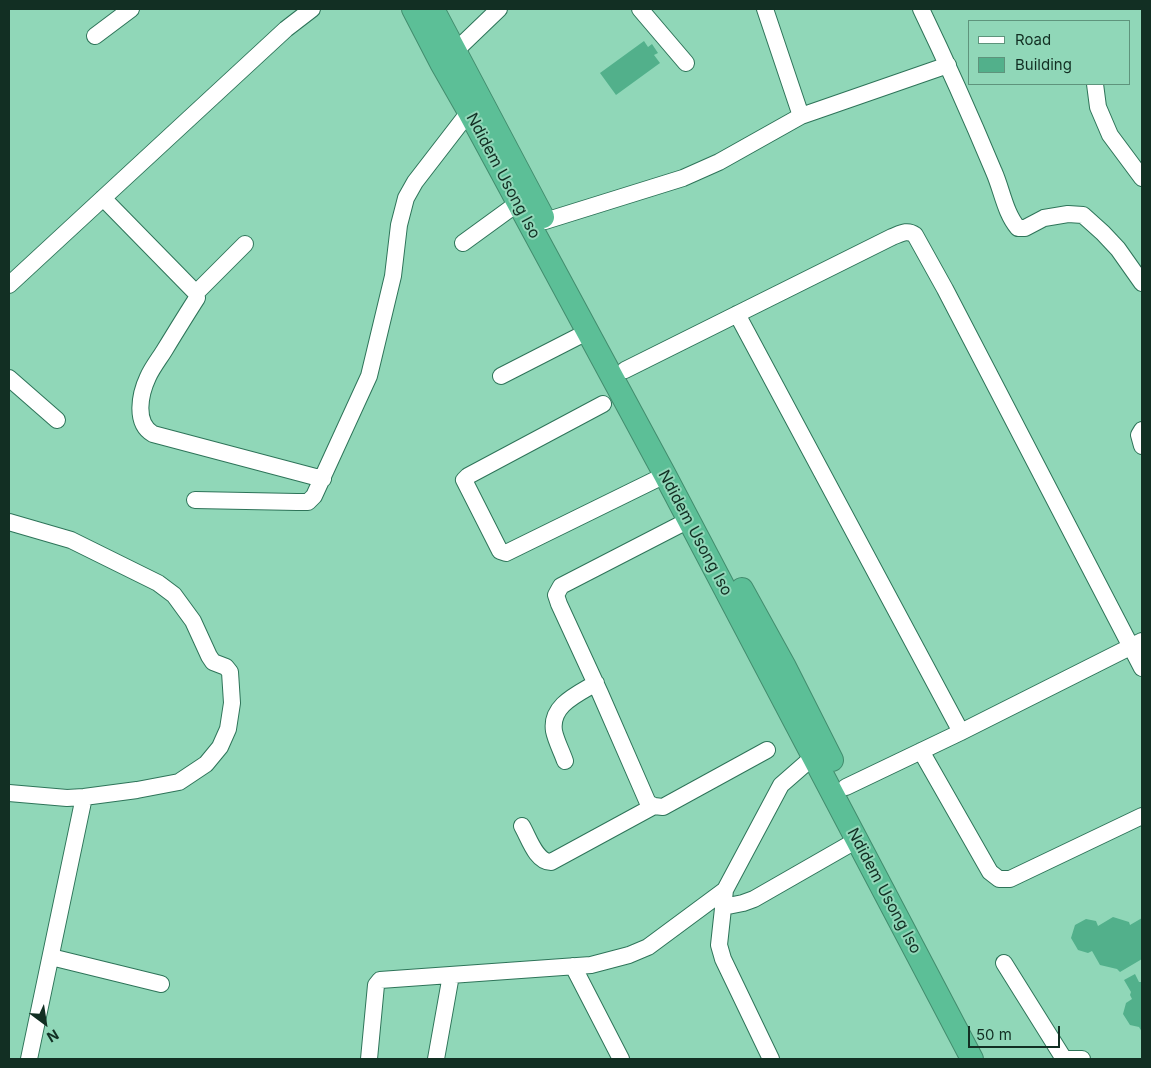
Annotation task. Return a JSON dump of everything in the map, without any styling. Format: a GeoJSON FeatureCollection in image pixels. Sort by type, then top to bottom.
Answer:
{"type":"FeatureCollection","features":[{"type":"Feature","properties":{"kind":"highway","name":"Ndidem Usong Iso"},"geometry":{"type":"LineString","coordinates":[[413,9],[448,58],[545,221],[784,665],[846,787],[990,1059]]}},
{"type":"Feature","properties":{"kind":"highway","name":"Ndidem Usong Iso"},"geometry":{"type":"LineString","coordinates":[[434,9],[448,58],[468,112],[665,475],[972,1059]]}},
{"type":"Feature","properties":{"kind":"street"},"geometry":{"type":"LineString","coordinates":[[95,36],[131,9]]}},
{"type":"Feature","properties":{"kind":"street"},"geometry":{"type":"LineString","coordinates":[[9,285],[286,29],[312,9]]}},
{"type":"Feature","properties":{"kind":"street"},"geometry":{"type":"LineString","coordinates":[[448,58],[499,9]]}},
{"type":"Feature","properties":{"kind":"street"},"geometry":{"type":"LineString","coordinates":[[640,9],[686,63]]}},
{"type":"Feature","properties":{"kind":"street"},"geometry":{"type":"LineString","coordinates":[[765,9],[801,116]]}},
{"type":"Feature","properties":{"kind":"street"},"geometry":{"type":"LineString","coordinates":[[921,9],[948,65],[995,174],[1012,221],[1018,228],[1025,228],[1044,218],[1068,214],[1083,215],[1118,249],[1142,283]]}},
{"type":"Feature","properties":{"kind":"street"},"geometry":{"type":"LineString","coordinates":[[545,221],[683,178],[719,162],[801,116],[948,65]]}},
{"type":"Feature","properties":{"kind":"street"},"geometry":{"type":"LineString","coordinates":[[1094,85],[1098,107],[1110,135],[1142,178]]}},
{"type":"Feature","properties":{"kind":"street"},"geometry":{"type":"LineString","coordinates":[[195,500],[308,502],[314,496],[369,376],[393,276],[399,225],[406,198],[415,182],[468,112]]}},
{"type":"Feature","properties":{"kind":"street"},"geometry":{"type":"LineString","coordinates":[[103,198],[195,290],[197,298],[147,378],[140,409],[142,423],[146,430],[153,434],[323,479]]}},
{"type":"Feature","properties":{"kind":"street"},"geometry":{"type":"LineString","coordinates":[[463,243],[518,202]]}},
{"type":"Feature","properties":{"kind":"street"},"geometry":{"type":"LineString","coordinates":[[625,370],[892,237],[906,232],[912,233],[915,235],[950,298],[1137,644],[1142,668]]}},
{"type":"Feature","properties":{"kind":"street"},"geometry":{"type":"LineString","coordinates":[[196,293],[246,244]]}},
{"type":"Feature","properties":{"kind":"street"},"geometry":{"type":"LineString","coordinates":[[737,314],[961,732]]}},
{"type":"Feature","properties":{"kind":"street"},"geometry":{"type":"LineString","coordinates":[[502,376],[587,332]]}},
{"type":"Feature","properties":{"kind":"street"},"geometry":{"type":"LineString","coordinates":[[9,378],[57,420]]}},
{"type":"Feature","properties":{"kind":"street"},"geometry":{"type":"LineString","coordinates":[[603,404],[468,476],[464,480],[500,551],[506,553],[665,475]]}},
{"type":"Feature","properties":{"kind":"street"},"geometry":{"type":"LineString","coordinates":[[1142,430],[1139,436],[1142,446]]}},
{"type":"Feature","properties":{"kind":"street"},"geometry":{"type":"LineString","coordinates":[[688,520],[561,586],[556,595],[648,802],[654,806],[663,807],[767,750]]}},
{"type":"Feature","properties":{"kind":"street"},"geometry":{"type":"LineString","coordinates":[[9,522],[71,540],[158,583],[174,596],[193,621],[209,656],[214,662],[226,667],[230,672],[232,703],[228,729],[220,747],[206,764],[179,782],[84,797],[67,798],[9,793]]}},
{"type":"Feature","properties":{"kind":"street"},"geometry":{"type":"LineString","coordinates":[[846,787],[1137,644]]}},
{"type":"Feature","properties":{"kind":"street"},"geometry":{"type":"LineString","coordinates":[[565,761],[554,731],[554,717],[564,703],[596,683]]}},
{"type":"Feature","properties":{"kind":"street"},"geometry":{"type":"LineString","coordinates":[[921,751],[990,872],[999,879],[1010,879],[1142,816]]}},
{"type":"Feature","properties":{"kind":"street"},"geometry":{"type":"LineString","coordinates":[[771,1059],[723,959],[719,945],[724,898],[781,785],[813,757]]}},
{"type":"Feature","properties":{"kind":"street"},"geometry":{"type":"LineString","coordinates":[[32,1059],[84,797]]}},
{"type":"Feature","properties":{"kind":"street"},"geometry":{"type":"LineString","coordinates":[[522,826],[540,859],[552,862],[654,806]]}},
{"type":"Feature","properties":{"kind":"street"},"geometry":{"type":"LineString","coordinates":[[369,1059],[376,985],[380,980],[574,966],[601,963],[629,955],[648,947],[724,898],[743,903],[754,899],[857,840]]}},
{"type":"Feature","properties":{"kind":"street"},"geometry":{"type":"LineString","coordinates":[[51,957],[162,984]]}},
{"type":"Feature","properties":{"kind":"street"},"geometry":{"type":"LineString","coordinates":[[1004,963],[1063,1059],[1082,1059]]}},
{"type":"Feature","properties":{"kind":"street"},"geometry":{"type":"LineString","coordinates":[[574,966],[621,1059]]}},
{"type":"Feature","properties":{"kind":"street"},"geometry":{"type":"LineString","coordinates":[[436,1059],[451,975]]}},
{"type":"Feature","properties":{"kind":"building"},"geometry":{"type":"Polygon","coordinates":[[[644,41],[648,47],[652,44],[658,53],[654,55],[660,63],[616,95],[600,73],[644,41]]]}},
{"type":"Feature","properties":{"kind":"building"},"geometry":{"type":"Polygon","coordinates":[[[1113,917],[1129,922],[1130,925],[1142,918],[1142,959],[1120,972],[1117,969],[1100,965],[1092,951],[1088,953],[1078,950],[1071,938],[1075,925],[1086,919],[1096,921],[1098,926],[1113,917]]]}},
{"type":"Feature","properties":{"kind":"building"},"geometry":{"type":"Polygon","coordinates":[[[1135,974],[1139,982],[1142,982],[1142,1032],[1139,1027],[1130,1025],[1123,1014],[1126,1003],[1132,999],[1131,992],[1124,980],[1135,974]]]}}]}
